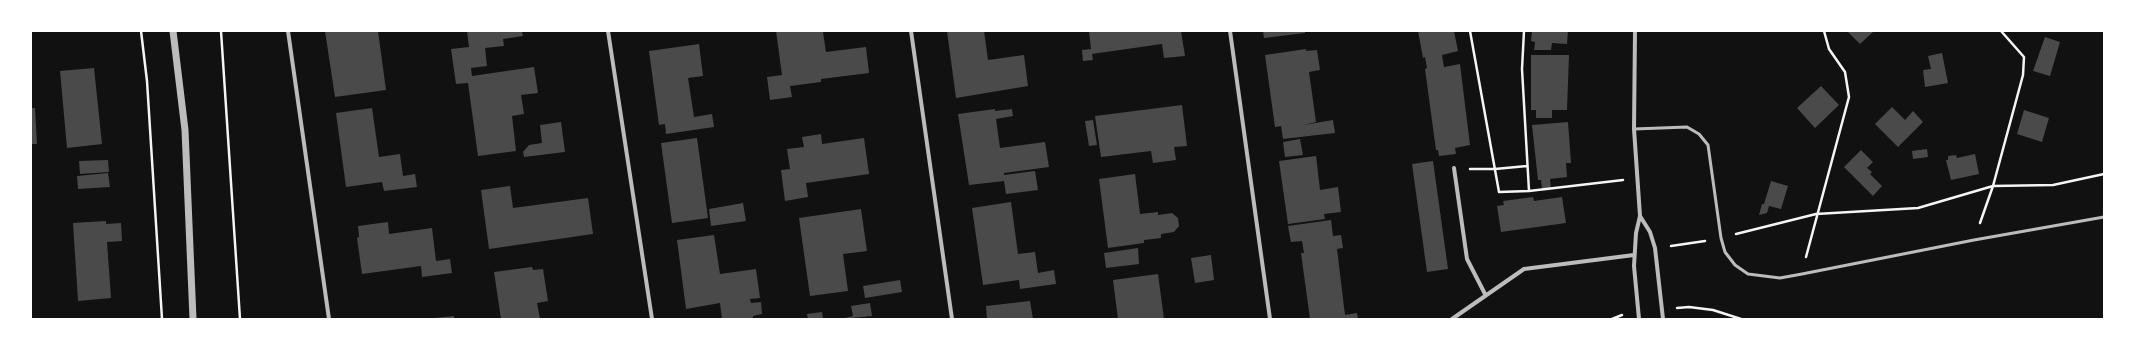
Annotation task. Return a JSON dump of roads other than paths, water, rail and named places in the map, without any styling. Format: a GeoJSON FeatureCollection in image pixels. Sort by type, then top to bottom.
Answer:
{"type":"FeatureCollection","features":[{"type":"Feature","properties":{"kind":"street"},"geometry":{"type":"LineString","coordinates":[[173,31],[185,130],[193,319]]}},
{"type":"Feature","properties":{"kind":"street"},"geometry":{"type":"LineString","coordinates":[[288,31],[329,319]]}},
{"type":"Feature","properties":{"kind":"street"},"geometry":{"type":"LineString","coordinates":[[608,31],[652,319]]}},
{"type":"Feature","properties":{"kind":"street"},"geometry":{"type":"LineString","coordinates":[[911,31],[952,319]]}},
{"type":"Feature","properties":{"kind":"street"},"geometry":{"type":"LineString","coordinates":[[1230,31],[1270,319]]}},
{"type":"Feature","properties":{"kind":"street"},"geometry":{"type":"LineString","coordinates":[[1635,31],[1634,129],[1640,216],[1634,255],[1639,319]]}},
{"type":"Feature","properties":{"kind":"street"},"geometry":{"type":"LineString","coordinates":[[1454,168],[1467,259],[1485,294]]}},
{"type":"Feature","properties":{"kind":"street"},"geometry":{"type":"LineString","coordinates":[[1640,216],[1650,232],[1655,248],[1663,319]]}},
{"type":"Feature","properties":{"kind":"street"},"geometry":{"type":"LineString","coordinates":[[1452,319],[1485,294],[1524,269],[1563,262],[1634,255]]}},
{"type":"Feature","properties":{"kind":"lane"},"geometry":{"type":"LineString","coordinates":[[1634,129],[1687,127],[1699,134],[1708,145],[1721,238],[1725,252],[1735,265],[1748,274],[1780,278],[1974,240],[2104,217]]}}]}
